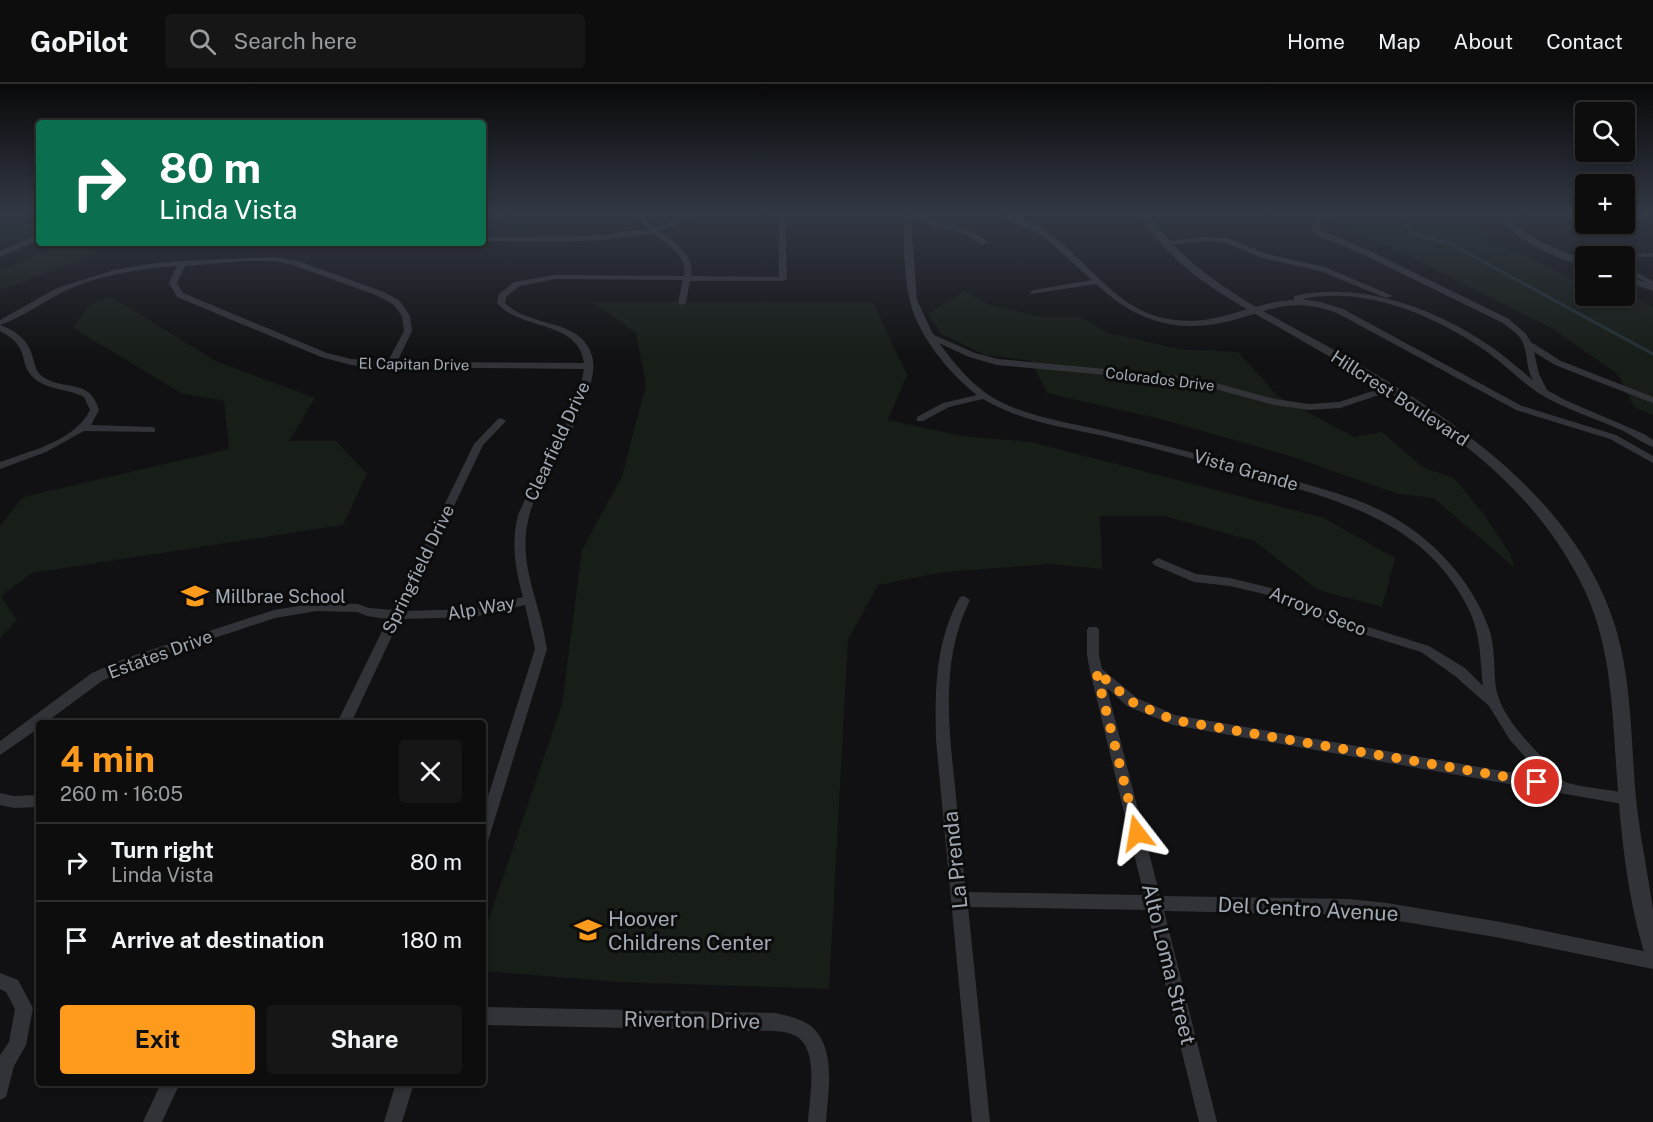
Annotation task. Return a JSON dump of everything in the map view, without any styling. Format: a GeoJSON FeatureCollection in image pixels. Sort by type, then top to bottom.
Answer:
{"type":"FeatureCollection","features":[{"type":"Feature","properties":{"kind":"street"},"geometry":{"type":"LineString","coordinates":[[0,323],[60,290],[93,278],[131,269],[205,261]]}},
{"type":"Feature","properties":{"kind":"street"},"geometry":{"type":"LineString","coordinates":[[288,261],[390,299],[403,309],[409,323],[406,339],[391,364]]}},
{"type":"Feature","properties":{"kind":"street"},"geometry":{"type":"LineString","coordinates":[[682,303],[689,268],[687,261]]}},
{"type":"Feature","properties":{"kind":"street","name":"Clearfield Drive"},"geometry":{"type":"LineString","coordinates":[[486,826],[541,649],[540,632],[519,562],[518,548],[523,515],[578,406],[589,366],[589,355],[578,339],[554,326],[506,310],[501,303],[502,296],[517,284],[542,278],[783,279],[783,261]]}},
{"type":"Feature","properties":{"kind":"street","name":"Vista Grande"},"geometry":{"type":"LineString","coordinates":[[910,261],[913,298],[930,336],[966,381],[984,396],[1009,409],[1038,418],[1201,456],[1345,500],[1383,516],[1401,527],[1434,556],[1464,592],[1474,609],[1487,645],[1489,689],[1495,705],[1523,744],[1560,786]]}},
{"type":"Feature","properties":{"kind":"street"},"geometry":{"type":"LineString","coordinates":[[1076,261],[1129,308],[1166,321],[1207,323],[1312,293],[1350,294],[1378,299],[1425,315]]}},
{"type":"Feature","properties":{"kind":"street","name":"Hillcrest Boulevard"},"geometry":{"type":"LineString","coordinates":[[1186,261],[1256,310],[1390,388],[1454,430],[1509,476],[1557,531],[1578,563],[1608,628],[1614,656],[1637,884],[1644,920],[1653,949]]}},
{"type":"Feature","properties":{"kind":"street"},"geometry":{"type":"LineString","coordinates":[[1289,261],[1322,269],[1386,295],[1484,346],[1549,395],[1619,424],[1653,444]]}},
{"type":"Feature","properties":{"kind":"street"},"geometry":{"type":"LineString","coordinates":[[1382,261],[1493,313],[1516,329],[1528,344],[1558,363],[1653,400]]}},
{"type":"Feature","properties":{"kind":"street","name":"El Capitan Drive"},"geometry":{"type":"LineString","coordinates":[[183,263],[173,283],[175,290],[187,299],[337,360],[391,364],[589,366]]}},
{"type":"Feature","properties":{"kind":"street"},"geometry":{"type":"LineString","coordinates":[[1635,275],[1653,286]]}},
{"type":"Feature","properties":{"kind":"street"},"geometry":{"type":"LineString","coordinates":[[1034,292],[1098,281]]}},
{"type":"Feature","properties":{"kind":"street"},"geometry":{"type":"LineString","coordinates":[[1635,281],[1653,286]]}},
{"type":"Feature","properties":{"kind":"street"},"geometry":{"type":"LineString","coordinates":[[1284,302],[1311,302],[1332,307],[1519,408],[1613,437],[1653,460]]}},
{"type":"Feature","properties":{"kind":"street"},"geometry":{"type":"LineString","coordinates":[[0,328],[25,345],[31,371],[39,378],[48,383],[84,393],[92,399],[94,407],[92,418],[83,428],[52,446],[0,466]]}},
{"type":"Feature","properties":{"kind":"street","name":"Colorados Drive"},"geometry":{"type":"LineString","coordinates":[[930,336],[972,355],[997,362],[1193,380],[1292,406],[1340,405],[1390,388]]}},
{"type":"Feature","properties":{"kind":"street"},"geometry":{"type":"LineString","coordinates":[[1528,344],[1536,381],[1549,395]]}},
{"type":"Feature","properties":{"kind":"street"},"geometry":{"type":"LineString","coordinates":[[920,419],[946,405],[984,396]]}},
{"type":"Feature","properties":{"kind":"street","name":"Springfield Drive"},"geometry":{"type":"LineString","coordinates":[[345,720],[479,444],[501,421]]}},
{"type":"Feature","properties":{"kind":"street"},"geometry":{"type":"LineString","coordinates":[[83,428],[152,430]]}},
{"type":"Feature","properties":{"kind":"street","name":"Arroyo Seco"},"geometry":{"type":"LineString","coordinates":[[1158,562],[1194,578],[1230,582],[1267,591],[1335,621],[1425,649],[1460,672],[1495,705]]}},
{"type":"Feature","properties":{"kind":"street","name":"Alp Way"},"geometry":{"type":"LineString","coordinates":[[396,615],[474,613],[530,599]]}},
{"type":"Feature","properties":{"kind":"street","name":"La Prenda"},"geometry":{"type":"LineString","coordinates":[[964,600],[953,621],[942,677],[943,740],[981,1122]]}},
{"type":"Feature","properties":{"kind":"street","name":"Estates Drive"},"geometry":{"type":"LineString","coordinates":[[38,720],[97,677],[131,662],[274,614],[305,610],[313,615],[356,615],[368,612],[396,615]]}},
{"type":"Feature","properties":{"kind":"street","name":"Alto Loma Street"},"geometry":{"type":"LineString","coordinates":[[1093,630],[1093,655],[1096,671],[1208,1122]]}},
{"type":"Feature","properties":{"kind":"street"},"geometry":{"type":"LineString","coordinates":[[1096,671],[1132,702],[1173,720],[1628,799]]}},
{"type":"Feature","properties":{"kind":"street","name":"Estates Drive"},"geometry":{"type":"LineString","coordinates":[[0,749],[36,721]]}},
{"type":"Feature","properties":{"kind":"street"},"geometry":{"type":"LineString","coordinates":[[0,799],[14,802],[36,801]]}},
{"type":"Feature","properties":{"kind":"street","name":"Del Centro Avenue"},"geometry":{"type":"LineString","coordinates":[[959,899],[1349,908],[1389,911],[1441,918],[1653,961]]}},
{"type":"Feature","properties":{"kind":"street"},"geometry":{"type":"LineString","coordinates":[[0,981],[12,986],[24,1008],[17,1045],[3,1068],[0,1091]]}},
{"type":"Feature","properties":{"kind":"street","name":"Riverton Drive"},"geometry":{"type":"LineString","coordinates":[[486,1016],[776,1022],[792,1025],[807,1034],[816,1050],[819,1068],[817,1122]]}},
{"type":"Feature","properties":{"kind":"street"},"geometry":{"type":"LineString","coordinates":[[152,1122],[170,1086]]}},
{"type":"Feature","properties":{"kind":"street"},"geometry":{"type":"LineString","coordinates":[[393,1122],[404,1086]]}},
{"type":"Feature","properties":{"kind":"shaded area"},"geometry":{"type":"Polygon","coordinates":[[[20,261],[74,261],[0,291],[0,271],[20,261]]]}},
{"type":"Feature","properties":{"kind":"shaded area"},"geometry":{"type":"Polygon","coordinates":[[[1420,261],[1538,261],[1575,281],[1575,306],[1635,306],[1635,297],[1653,307],[1653,415],[1634,407],[1618,375],[1555,330],[1420,261]]]}},
{"type":"Feature","properties":{"kind":"shaded area"},"geometry":{"type":"Polygon","coordinates":[[[965,291],[989,305],[1043,317],[1080,317],[1108,333],[1179,349],[1238,352],[1278,396],[1354,437],[1382,432],[1424,468],[1454,478],[1483,513],[1509,552],[1516,569],[1434,498],[1398,494],[1287,455],[1164,420],[1047,393],[1031,361],[985,355],[941,334],[928,314],[965,291]]]}},
{"type":"Feature","properties":{"kind":"shaded area"},"geometry":{"type":"Polygon","coordinates":[[[111,297],[216,361],[315,398],[289,441],[336,441],[367,474],[343,525],[32,573],[1,596],[17,620],[0,638],[0,526],[23,497],[229,449],[224,401],[181,393],[73,328],[90,304],[111,297]]]}},
{"type":"Feature","properties":{"kind":"shaded area"},"geometry":{"type":"Polygon","coordinates":[[[593,302],[873,302],[907,375],[888,420],[962,436],[1031,442],[1324,518],[1395,558],[1382,607],[1318,590],[1254,541],[1164,516],[1100,516],[1102,569],[1050,564],[944,572],[878,585],[848,640],[829,989],[618,982],[486,971],[486,927],[562,704],[582,550],[622,476],[646,385],[636,333],[593,302]]]}},
{"type":"Feature","properties":{"kind":"waterway"},"geometry":{"type":"LineString","coordinates":[[1483,261],[1653,354]]}},
{"type":"Feature","properties":{"kind":"place","name":"Millbrae School"},"geometry":{"type":"Point","coordinates":[195,596]}},
{"type":"Feature","properties":{"kind":"place","name":"Hoover Childrens Center"},"geometry":{"type":"Point","coordinates":[588,930]}},
{"type":"Feature","properties":{"kind":"route"},"geometry":{"type":"LineString","coordinates":[[1137,833],[1096,671],[1132,702],[1173,720],[1537,782]]}}]}
